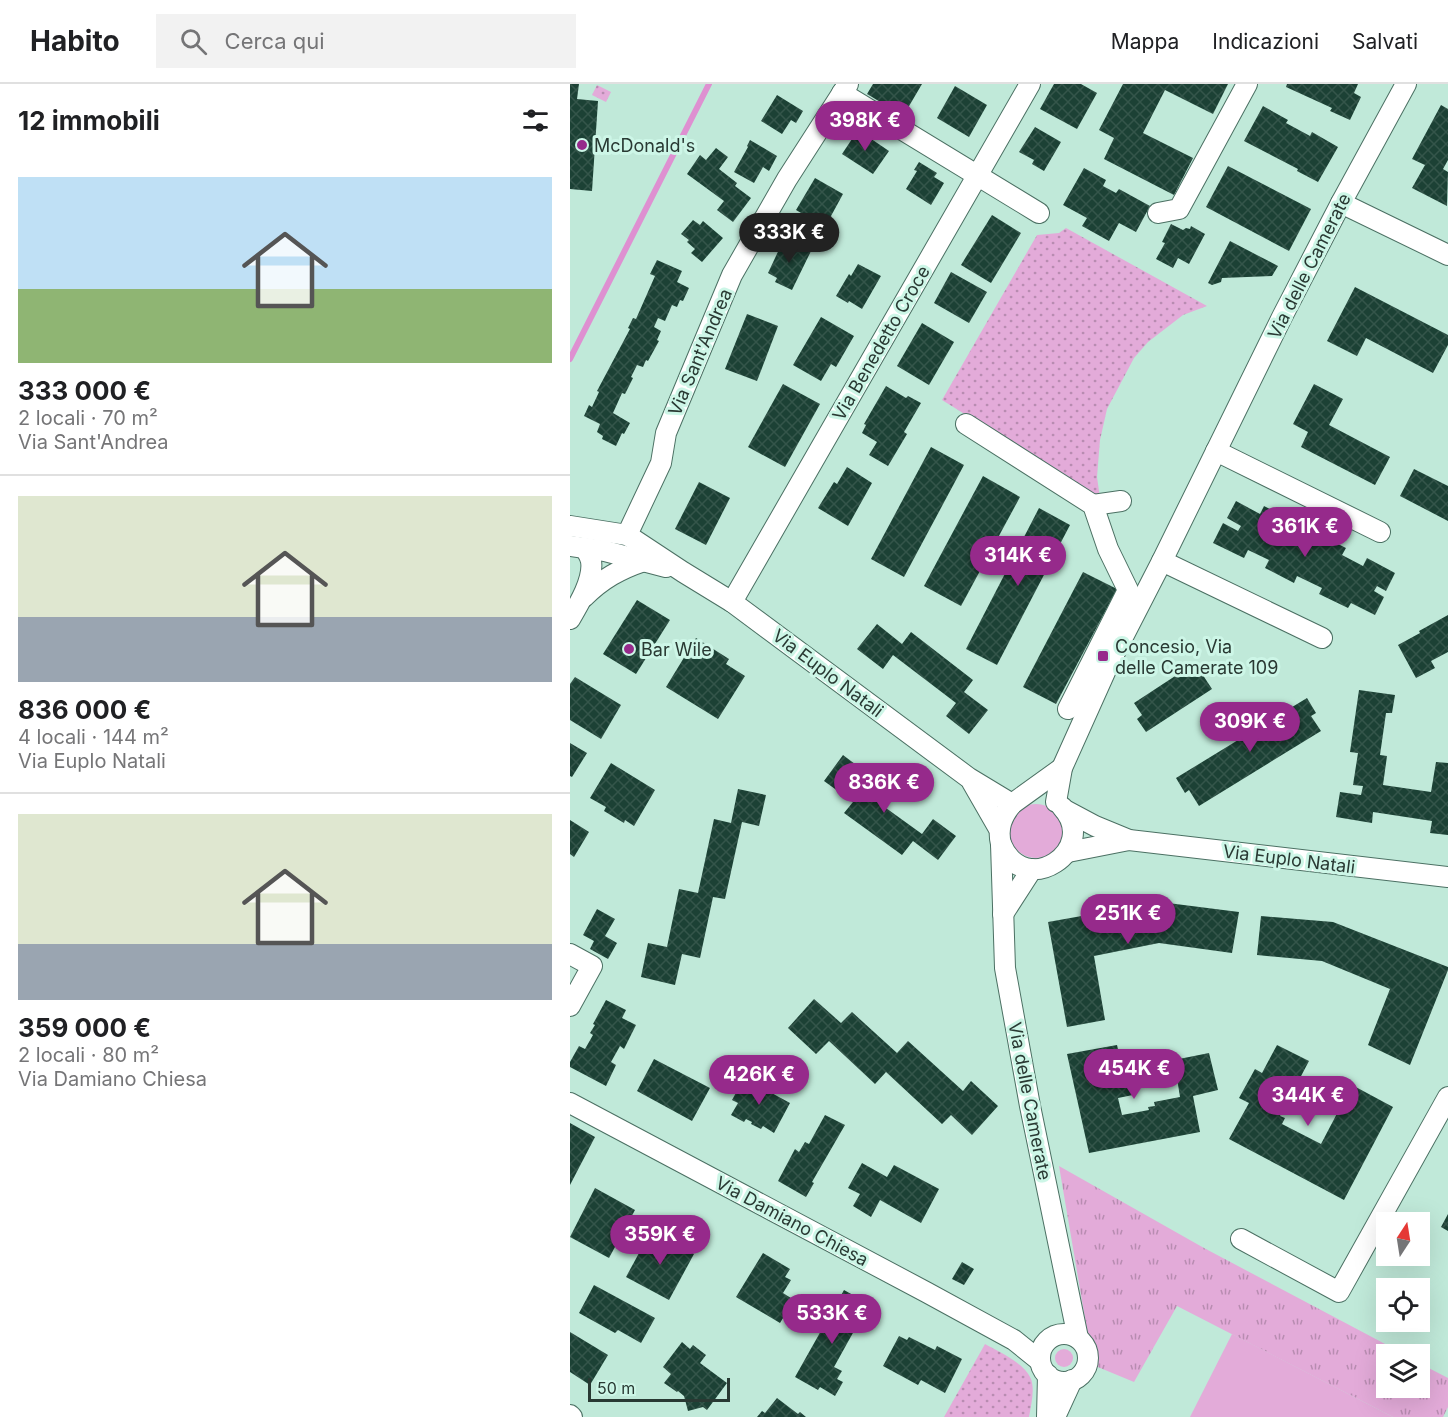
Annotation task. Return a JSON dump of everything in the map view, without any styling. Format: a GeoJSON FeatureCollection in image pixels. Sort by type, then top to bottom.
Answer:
{"type":"FeatureCollection","features":[{"type":"Feature","properties":{"kind":"street","name":"Via Benedetto Croce"},"geometry":{"type":"LineString","coordinates":[[732,602],[1030,84]]}},
{"type":"Feature","properties":{"kind":"street"},"geometry":{"type":"LineString","coordinates":[[1158,213],[1179,208],[1247,84]]}},
{"type":"Feature","properties":{"kind":"street","name":"Via delle Camerate"},"geometry":{"type":"LineString","coordinates":[[1068,852],[1072,838],[1072,823],[1060,806],[1062,768],[1106,670],[1282,317],[1341,202],[1406,84]]}},
{"type":"Feature","properties":{"kind":"street"},"geometry":{"type":"LineString","coordinates":[[845,89],[1039,213]]}},
{"type":"Feature","properties":{"kind":"street","name":"Via Sant'Andrea"},"geometry":{"type":"LineString","coordinates":[[627,535],[661,463],[666,433],[732,275],[787,179],[845,89]]}},
{"type":"Feature","properties":{"kind":"street"},"geometry":{"type":"LineString","coordinates":[[1341,202],[1448,255]]}},
{"type":"Feature","properties":{"kind":"street"},"geometry":{"type":"LineString","coordinates":[[966,424],[1093,505],[1108,549],[1128,590],[1068,708]]}},
{"type":"Feature","properties":{"kind":"street"},"geometry":{"type":"LineString","coordinates":[[1216,451],[1380,532]]}},
{"type":"Feature","properties":{"kind":"street"},"geometry":{"type":"LineString","coordinates":[[1093,505],[1121,501]]}},
{"type":"Feature","properties":{"kind":"street","name":"Via Euplo Natali"},"geometry":{"type":"LineString","coordinates":[[570,526],[627,535],[732,602],[969,778],[1016,801]]}},
{"type":"Feature","properties":{"kind":"street"},"geometry":{"type":"LineString","coordinates":[[570,619],[582,599],[591,570],[591,559],[578,547]]}},
{"type":"Feature","properties":{"kind":"street","name":"Via Euplo Natali"},"geometry":{"type":"LineString","coordinates":[[578,547],[605,551],[683,572]]}},
{"type":"Feature","properties":{"kind":"street"},"geometry":{"type":"LineString","coordinates":[[582,599],[610,575],[644,561]]}},
{"type":"Feature","properties":{"kind":"street"},"geometry":{"type":"LineString","coordinates":[[1162,561],[1322,638]]}},
{"type":"Feature","properties":{"kind":"street","name":"Via delle Camerate"},"geometry":{"type":"LineString","coordinates":[[1055,1417],[1072,1380],[1083,1373],[1088,1354],[1078,1338],[1030,1106],[1005,968],[1000,836],[1001,820],[1006,811],[1016,801],[1062,768]]}},
{"type":"Feature","properties":{"kind":"street","name":"Via Euplo Natali"},"geometry":{"type":"LineString","coordinates":[[969,778],[1000,836]]}},
{"type":"Feature","properties":{"kind":"street"},"geometry":{"type":"LineString","coordinates":[[1016,801],[1029,796],[1039,796],[1048,798],[1060,806]]}},
{"type":"Feature","properties":{"kind":"street","name":"Via Euplo Natali"},"geometry":{"type":"LineString","coordinates":[[1060,806],[1095,826],[1130,840],[1448,877]]}},
{"type":"Feature","properties":{"kind":"street"},"geometry":{"type":"LineString","coordinates":[[1000,836],[1004,851],[1016,864],[1032,869],[1052,866],[1068,852]]}},
{"type":"Feature","properties":{"kind":"street","name":"Via Euplo Natali"},"geometry":{"type":"LineString","coordinates":[[1068,852],[1130,840]]}},
{"type":"Feature","properties":{"kind":"street"},"geometry":{"type":"LineString","coordinates":[[1004,914],[1032,869]]}},
{"type":"Feature","properties":{"kind":"street"},"geometry":{"type":"LineString","coordinates":[[570,954],[591,966],[570,1006]]}},
{"type":"Feature","properties":{"kind":"street"},"geometry":{"type":"LineString","coordinates":[[1241,1239],[1339,1292],[1448,1097]]}},
{"type":"Feature","properties":{"kind":"street","name":"Via Damiano Chiesa"},"geometry":{"type":"LineString","coordinates":[[570,1103],[1014,1341],[1047,1353]]}},
{"type":"Feature","properties":{"kind":"street","name":"Via delle Camerate"},"geometry":{"type":"LineString","coordinates":[[1047,1417],[1047,1353],[1067,1286]]}},
{"type":"Feature","properties":{"kind":"street"},"geometry":{"type":"LineString","coordinates":[[1072,1380],[1055,1380],[1047,1353],[1067,1334],[1078,1338]]}},
{"type":"Feature","properties":{"kind":"green space"},"geometry":{"type":"Polygon","coordinates":[[[597,85],[611,92],[606,102],[592,95],[597,85]]]}},
{"type":"Feature","properties":{"kind":"green space"},"geometry":{"type":"Polygon","coordinates":[[[1066,228],[1207,306],[1183,315],[1148,342],[1134,358],[1107,409],[1100,440],[1097,477],[1100,498],[942,400],[1037,235],[1059,233],[1066,228]]]}},
{"type":"Feature","properties":{"kind":"green space"},"geometry":{"type":"Polygon","coordinates":[[[1036,804],[1046,806],[1055,812],[1061,821],[1063,831],[1061,841],[1055,850],[1046,856],[1036,858],[1026,856],[1017,850],[1011,841],[1009,831],[1011,821],[1017,812],[1026,806],[1036,804]]]}},
{"type":"Feature","properties":{"kind":"green space"},"geometry":{"type":"Polygon","coordinates":[[[1059,1166],[1204,1248],[1385,1344],[1376,1344],[1376,1398],[1430,1398],[1430,1369],[1448,1378],[1448,1407],[1443,1417],[1393,1417],[1177,1306],[1134,1382],[1093,1365],[1059,1166]]]}},
{"type":"Feature","properties":{"kind":"green space"},"geometry":{"type":"Polygon","coordinates":[[[1232,1334],[1393,1417],[1190,1417],[1232,1334]]]}},
{"type":"Feature","properties":{"kind":"green space"},"geometry":{"type":"Polygon","coordinates":[[[985,1344],[1011,1358],[1028,1373],[1033,1388],[1029,1417],[944,1417],[985,1344]]]}},
{"type":"Feature","properties":{"kind":"green space"},"geometry":{"type":"Polygon","coordinates":[[[1064,1349],[1070,1352],[1073,1358],[1070,1364],[1064,1367],[1058,1364],[1055,1358],[1058,1352],[1064,1349]]]}},
{"type":"Feature","properties":{"kind":"building","name":"McDonald's"},"geometry":{"type":"Polygon","coordinates":[[[570,84],[579,84],[577,99],[598,101],[592,191],[570,189],[570,84]]]}},
{"type":"Feature","properties":{"kind":"building"},"geometry":{"type":"Polygon","coordinates":[[[873,84],[922,84],[905,113],[867,94],[873,84]]]}},
{"type":"Feature","properties":{"kind":"building"},"geometry":{"type":"Polygon","coordinates":[[[1054,84],[1081,84],[1097,93],[1077,129],[1040,109],[1054,84]]]}},
{"type":"Feature","properties":{"kind":"building"},"geometry":{"type":"Polygon","coordinates":[[[1123,84],[1228,84],[1213,114],[1165,90],[1143,133],[1193,158],[1174,195],[1104,159],[1114,138],[1099,130],[1123,84]]]}},
{"type":"Feature","properties":{"kind":"building"},"geometry":{"type":"Polygon","coordinates":[[[1287,84],[1358,84],[1354,93],[1361,97],[1350,120],[1330,111],[1332,108],[1286,87],[1287,84]]]}},
{"type":"Feature","properties":{"kind":"building"},"geometry":{"type":"Polygon","coordinates":[[[955,86],[987,105],[969,137],[937,118],[955,86]]]}},
{"type":"Feature","properties":{"kind":"building"},"geometry":{"type":"Polygon","coordinates":[[[777,95],[803,111],[796,123],[791,120],[782,134],[761,121],[777,95]]]}},
{"type":"Feature","properties":{"kind":"building"},"geometry":{"type":"Polygon","coordinates":[[[1441,105],[1448,109],[1448,160],[1443,169],[1448,172],[1447,206],[1412,188],[1425,165],[1412,159],[1441,105]]]}},
{"type":"Feature","properties":{"kind":"building"},"geometry":{"type":"Polygon","coordinates":[[[1263,106],[1288,120],[1286,123],[1310,136],[1312,132],[1338,147],[1318,182],[1244,141],[1263,106]]]}},
{"type":"Feature","properties":{"kind":"building"},"geometry":{"type":"Polygon","coordinates":[[[1035,127],[1061,142],[1044,171],[1032,164],[1034,160],[1019,152],[1035,127]]]}},
{"type":"Feature","properties":{"kind":"building"},"geometry":{"type":"Polygon","coordinates":[[[858,130],[889,151],[873,174],[842,154],[858,130]]]}},
{"type":"Feature","properties":{"kind":"building"},"geometry":{"type":"Polygon","coordinates":[[[750,140],[777,156],[769,171],[763,167],[754,183],[734,172],[750,140]]]}},
{"type":"Feature","properties":{"kind":"building"},"geometry":{"type":"Polygon","coordinates":[[[716,148],[728,157],[719,169],[737,183],[735,186],[751,198],[733,222],[717,210],[724,201],[687,174],[700,155],[706,160],[716,148]]]}},
{"type":"Feature","properties":{"kind":"building"},"geometry":{"type":"Polygon","coordinates":[[[919,162],[937,173],[934,177],[944,183],[931,205],[906,189],[917,171],[914,170],[919,162]]]}},
{"type":"Feature","properties":{"kind":"building"},"geometry":{"type":"Polygon","coordinates":[[[1228,166],[1311,209],[1289,251],[1206,207],[1228,166]]]}},
{"type":"Feature","properties":{"kind":"building"},"geometry":{"type":"Polygon","coordinates":[[[1084,168],[1106,180],[1103,186],[1116,193],[1119,189],[1150,206],[1136,232],[1119,223],[1109,241],[1082,226],[1087,218],[1063,205],[1084,168]]]}},
{"type":"Feature","properties":{"kind":"building"},"geometry":{"type":"Polygon","coordinates":[[[815,178],[843,194],[825,227],[796,210],[815,178]]]}},
{"type":"Feature","properties":{"kind":"building"},"geometry":{"type":"Polygon","coordinates":[[[992,215],[1021,233],[991,283],[961,265],[992,215]]]}},
{"type":"Feature","properties":{"kind":"building"},"geometry":{"type":"Polygon","coordinates":[[[693,220],[700,225],[703,221],[723,238],[702,262],[691,253],[695,249],[681,234],[693,220]]]}},
{"type":"Feature","properties":{"kind":"building"},"geometry":{"type":"Polygon","coordinates":[[[1171,224],[1183,230],[1190,229],[1191,226],[1205,234],[1189,264],[1178,258],[1173,268],[1156,259],[1165,243],[1162,242],[1171,224]]]}},
{"type":"Feature","properties":{"kind":"building"},"geometry":{"type":"Polygon","coordinates":[[[783,241],[792,245],[793,242],[811,251],[792,290],[775,282],[777,278],[768,273],[783,241]]]}},
{"type":"Feature","properties":{"kind":"building"},"geometry":{"type":"Polygon","coordinates":[[[1230,241],[1278,266],[1272,276],[1222,278],[1221,282],[1212,285],[1208,283],[1230,241]]]}},
{"type":"Feature","properties":{"kind":"building"},"geometry":{"type":"Polygon","coordinates":[[[657,260],[682,271],[677,282],[689,288],[683,301],[680,300],[677,307],[672,305],[665,321],[658,318],[654,327],[661,331],[657,340],[659,341],[643,367],[637,365],[625,394],[622,393],[613,413],[630,423],[616,446],[602,439],[603,436],[597,432],[600,424],[584,416],[589,405],[592,407],[599,392],[597,391],[630,329],[628,328],[633,318],[636,319],[655,276],[650,274],[657,260]]]}},
{"type":"Feature","properties":{"kind":"building"},"geometry":{"type":"Polygon","coordinates":[[[858,264],[881,276],[862,309],[836,296],[858,264]]]}},
{"type":"Feature","properties":{"kind":"building"},"geometry":{"type":"Polygon","coordinates":[[[951,272],[987,292],[969,323],[934,303],[951,272]]]}},
{"type":"Feature","properties":{"kind":"building"},"geometry":{"type":"Polygon","coordinates":[[[1355,287],[1448,335],[1448,345],[1433,373],[1366,338],[1357,356],[1327,341],[1355,287]]]}},
{"type":"Feature","properties":{"kind":"building"},"geometry":{"type":"Polygon","coordinates":[[[747,314],[778,326],[757,381],[725,369],[747,314]]]}},
{"type":"Feature","properties":{"kind":"building"},"geometry":{"type":"Polygon","coordinates":[[[821,317],[854,336],[836,367],[831,364],[821,381],[793,365],[821,317]]]}},
{"type":"Feature","properties":{"kind":"building"},"geometry":{"type":"Polygon","coordinates":[[[922,323],[954,342],[929,385],[897,366],[922,323]]]}},
{"type":"Feature","properties":{"kind":"building"},"geometry":{"type":"Polygon","coordinates":[[[783,384],[820,404],[785,467],[748,447],[783,384]]]}},
{"type":"Feature","properties":{"kind":"building"},"geometry":{"type":"Polygon","coordinates":[[[1314,384],[1343,399],[1329,425],[1390,457],[1375,485],[1301,447],[1308,432],[1293,424],[1314,384]]]}},
{"type":"Feature","properties":{"kind":"building"},"geometry":{"type":"Polygon","coordinates":[[[886,386],[906,398],[908,396],[921,403],[904,432],[907,434],[888,466],[869,455],[877,442],[862,433],[866,425],[864,424],[886,386]]]}},
{"type":"Feature","properties":{"kind":"building"},"geometry":{"type":"Polygon","coordinates":[[[931,447],[964,465],[904,577],[871,559],[931,447]]]}},
{"type":"Feature","properties":{"kind":"building"},"geometry":{"type":"Polygon","coordinates":[[[847,467],[872,483],[848,526],[818,508],[834,482],[837,484],[847,467]]]}},
{"type":"Feature","properties":{"kind":"building"},"geometry":{"type":"Polygon","coordinates":[[[1414,469],[1448,486],[1448,521],[1400,496],[1414,469]]]}},
{"type":"Feature","properties":{"kind":"building"},"geometry":{"type":"Polygon","coordinates":[[[983,476],[1020,497],[961,606],[924,586],[983,476]]]}},
{"type":"Feature","properties":{"kind":"building"},"geometry":{"type":"Polygon","coordinates":[[[699,482],[730,498],[706,545],[675,529],[699,482]]]}},
{"type":"Feature","properties":{"kind":"building"},"geometry":{"type":"Polygon","coordinates":[[[1236,501],[1260,514],[1264,506],[1293,521],[1290,528],[1313,540],[1316,533],[1346,548],[1342,555],[1363,566],[1367,558],[1395,573],[1386,591],[1377,586],[1374,591],[1384,597],[1375,615],[1351,603],[1348,608],[1319,594],[1322,588],[1297,576],[1294,583],[1265,568],[1269,560],[1248,550],[1244,558],[1213,543],[1223,523],[1238,531],[1241,526],[1227,518],[1236,501]]]}},
{"type":"Feature","properties":{"kind":"building"},"geometry":{"type":"Polygon","coordinates":[[[1039,508],[1070,525],[997,665],[966,649],[1039,508]]]}},
{"type":"Feature","properties":{"kind":"building"},"geometry":{"type":"Polygon","coordinates":[[[1083,572],[1117,589],[1056,704],[1023,687],[1083,572]]]}},
{"type":"Feature","properties":{"kind":"building"},"geometry":{"type":"Polygon","coordinates":[[[637,600],[670,620],[636,674],[603,654],[637,600]]]}},
{"type":"Feature","properties":{"kind":"building"},"geometry":{"type":"Polygon","coordinates":[[[1448,615],[1448,652],[1431,661],[1435,668],[1416,678],[1398,645],[1448,615]]]}},
{"type":"Feature","properties":{"kind":"building"},"geometry":{"type":"Polygon","coordinates":[[[877,624],[902,644],[911,632],[973,680],[964,692],[988,710],[969,734],[946,716],[956,703],[893,655],[883,669],[857,649],[877,624]]]}},
{"type":"Feature","properties":{"kind":"building"},"geometry":{"type":"Polygon","coordinates":[[[696,638],[729,659],[726,664],[745,676],[718,719],[666,687],[696,638]]]}},
{"type":"Feature","properties":{"kind":"building"},"geometry":{"type":"Polygon","coordinates":[[[1195,663],[1212,689],[1146,732],[1137,719],[1142,715],[1134,703],[1195,663]]]}},
{"type":"Feature","properties":{"kind":"building"},"geometry":{"type":"Polygon","coordinates":[[[575,677],[621,705],[601,739],[570,720],[570,684],[575,677]]]}},
{"type":"Feature","properties":{"kind":"building"},"geometry":{"type":"Polygon","coordinates":[[[1359,690],[1395,695],[1392,713],[1386,713],[1380,755],[1387,756],[1383,785],[1431,792],[1436,762],[1448,763],[1448,835],[1430,833],[1432,821],[1373,812],[1372,823],[1336,817],[1340,792],[1361,795],[1363,786],[1353,785],[1358,753],[1350,752],[1359,690]]]}},
{"type":"Feature","properties":{"kind":"building"},"geometry":{"type":"Polygon","coordinates":[[[1307,698],[1316,713],[1311,716],[1321,731],[1199,806],[1189,790],[1185,793],[1176,778],[1307,698]]]}},
{"type":"Feature","properties":{"kind":"building"},"geometry":{"type":"Polygon","coordinates":[[[570,743],[587,753],[572,777],[570,776],[570,743]]]}},
{"type":"Feature","properties":{"kind":"building"},"geometry":{"type":"Polygon","coordinates":[[[843,755],[871,776],[861,790],[922,834],[933,819],[956,836],[938,860],[913,841],[902,855],[844,813],[853,802],[824,781],[843,755]]]}},
{"type":"Feature","properties":{"kind":"building"},"geometry":{"type":"Polygon","coordinates":[[[611,763],[655,790],[634,826],[604,811],[606,807],[590,798],[611,763]]]}},
{"type":"Feature","properties":{"kind":"building"},"geometry":{"type":"Polygon","coordinates":[[[738,789],[766,795],[759,826],[742,822],[725,899],[713,897],[700,958],[682,954],[675,985],[641,977],[648,943],[667,947],[679,889],[698,893],[714,819],[731,823],[738,789]]]}},
{"type":"Feature","properties":{"kind":"building"},"geometry":{"type":"Polygon","coordinates":[[[570,820],[589,832],[574,857],[570,854],[570,820]]]}},
{"type":"Feature","properties":{"kind":"building"},"geometry":{"type":"Polygon","coordinates":[[[1160,902],[1239,912],[1232,953],[1159,943],[1094,956],[1105,1020],[1067,1027],[1048,922],[1160,902]]]}},
{"type":"Feature","properties":{"kind":"building"},"geometry":{"type":"Polygon","coordinates":[[[597,909],[615,919],[605,936],[617,943],[608,959],[590,949],[594,941],[583,935],[597,909]]]}},
{"type":"Feature","properties":{"kind":"building"},"geometry":{"type":"Polygon","coordinates":[[[1261,916],[1333,922],[1448,967],[1410,1065],[1368,1045],[1390,989],[1322,961],[1257,955],[1261,916]]]}},
{"type":"Feature","properties":{"kind":"building"},"geometry":{"type":"Polygon","coordinates":[[[814,999],[841,1023],[852,1012],[897,1053],[908,1041],[963,1091],[971,1081],[998,1106],[972,1135],[951,1115],[942,1124],[886,1072],[875,1084],[829,1041],[816,1054],[788,1028],[814,999]]]}},
{"type":"Feature","properties":{"kind":"building"},"geometry":{"type":"Polygon","coordinates":[[[606,1000],[626,1010],[622,1018],[636,1025],[624,1049],[620,1046],[611,1062],[616,1065],[606,1086],[570,1067],[570,1062],[579,1046],[585,1049],[593,1035],[590,1033],[595,1025],[593,1024],[606,1000]]]}},
{"type":"Feature","properties":{"kind":"building"},"geometry":{"type":"Polygon","coordinates":[[[1117,1045],[1123,1070],[1128,1069],[1133,1095],[1118,1098],[1122,1115],[1149,1110],[1148,1107],[1155,1106],[1154,1102],[1180,1097],[1174,1060],[1209,1053],[1218,1090],[1193,1096],[1200,1132],[1089,1153],[1067,1054],[1117,1045]]]}},
{"type":"Feature","properties":{"kind":"building"},"geometry":{"type":"Polygon","coordinates":[[[1277,1045],[1309,1061],[1280,1116],[1285,1118],[1282,1124],[1321,1144],[1352,1085],[1393,1107],[1344,1200],[1229,1139],[1249,1103],[1239,1098],[1255,1069],[1262,1073],[1277,1045]]]}},
{"type":"Feature","properties":{"kind":"building"},"geometry":{"type":"Polygon","coordinates":[[[654,1059],[710,1088],[692,1121],[637,1091],[654,1059]]]}},
{"type":"Feature","properties":{"kind":"building"},"geometry":{"type":"Polygon","coordinates":[[[744,1078],[790,1103],[774,1133],[763,1126],[761,1129],[746,1119],[744,1122],[731,1115],[738,1103],[732,1100],[744,1078]]]}},
{"type":"Feature","properties":{"kind":"building"},"geometry":{"type":"Polygon","coordinates":[[[825,1115],[845,1125],[812,1182],[814,1183],[806,1197],[778,1181],[795,1149],[799,1152],[805,1142],[809,1144],[825,1115]]]}},
{"type":"Feature","properties":{"kind":"building"},"geometry":{"type":"Polygon","coordinates":[[[570,1123],[595,1137],[570,1185],[570,1123]]]}},
{"type":"Feature","properties":{"kind":"building"},"geometry":{"type":"Polygon","coordinates":[[[862,1163],[887,1177],[894,1165],[939,1189],[921,1223],[880,1200],[871,1217],[853,1206],[860,1194],[848,1188],[862,1163]]]}},
{"type":"Feature","properties":{"kind":"building"},"geometry":{"type":"Polygon","coordinates":[[[595,1188],[635,1210],[609,1258],[570,1237],[595,1188]]]}},
{"type":"Feature","properties":{"kind":"building"},"geometry":{"type":"Polygon","coordinates":[[[1448,1214],[1448,1231],[1441,1227],[1448,1214]]]}},
{"type":"Feature","properties":{"kind":"building"},"geometry":{"type":"Polygon","coordinates":[[[651,1231],[694,1254],[669,1300],[626,1277],[651,1231]]]}},
{"type":"Feature","properties":{"kind":"building"},"geometry":{"type":"Polygon","coordinates":[[[763,1253],[790,1269],[785,1277],[791,1280],[783,1293],[794,1300],[780,1323],[736,1297],[763,1253]]]}},
{"type":"Feature","properties":{"kind":"building"},"geometry":{"type":"Polygon","coordinates":[[[962,1262],[974,1269],[964,1285],[952,1279],[962,1262]]]}},
{"type":"Feature","properties":{"kind":"building"},"geometry":{"type":"Polygon","coordinates":[[[594,1285],[655,1318],[641,1343],[618,1330],[615,1333],[579,1313],[594,1285]]]}},
{"type":"Feature","properties":{"kind":"building"},"geometry":{"type":"Polygon","coordinates":[[[844,1290],[869,1304],[834,1367],[842,1371],[837,1379],[843,1382],[835,1396],[820,1387],[818,1390],[795,1377],[844,1290]]]}},
{"type":"Feature","properties":{"kind":"building"},"geometry":{"type":"Polygon","coordinates":[[[570,1332],[608,1355],[590,1385],[570,1372],[570,1332]]]}},
{"type":"Feature","properties":{"kind":"building"},"geometry":{"type":"Polygon","coordinates":[[[899,1336],[907,1340],[909,1337],[935,1350],[937,1346],[962,1359],[945,1393],[921,1380],[918,1385],[883,1366],[899,1336]]]}},
{"type":"Feature","properties":{"kind":"building"},"geometry":{"type":"Polygon","coordinates":[[[682,1342],[690,1349],[693,1345],[706,1355],[700,1363],[727,1383],[707,1410],[703,1407],[688,1411],[684,1396],[664,1383],[671,1374],[663,1367],[682,1342]]]}},
{"type":"Feature","properties":{"kind":"building"},"geometry":{"type":"Polygon","coordinates":[[[777,1398],[798,1414],[800,1412],[806,1417],[757,1417],[762,1411],[765,1413],[777,1398]]]}},
{"type":"Feature","properties":{"kind":"waterway"},"geometry":{"type":"LineString","coordinates":[[570,359],[709,84]]}},
{"type":"Feature","properties":{"kind":"place","name":"McDonald's"},"geometry":{"type":"Point","coordinates":[582,145]}},
{"type":"Feature","properties":{"kind":"place","name":"Bar Wile"},"geometry":{"type":"Point","coordinates":[629,649]}},
{"type":"Feature","properties":{"kind":"place","name":"Concesio, Via delle Camerate 109"},"geometry":{"type":"Point","coordinates":[1103,656]}}]}
